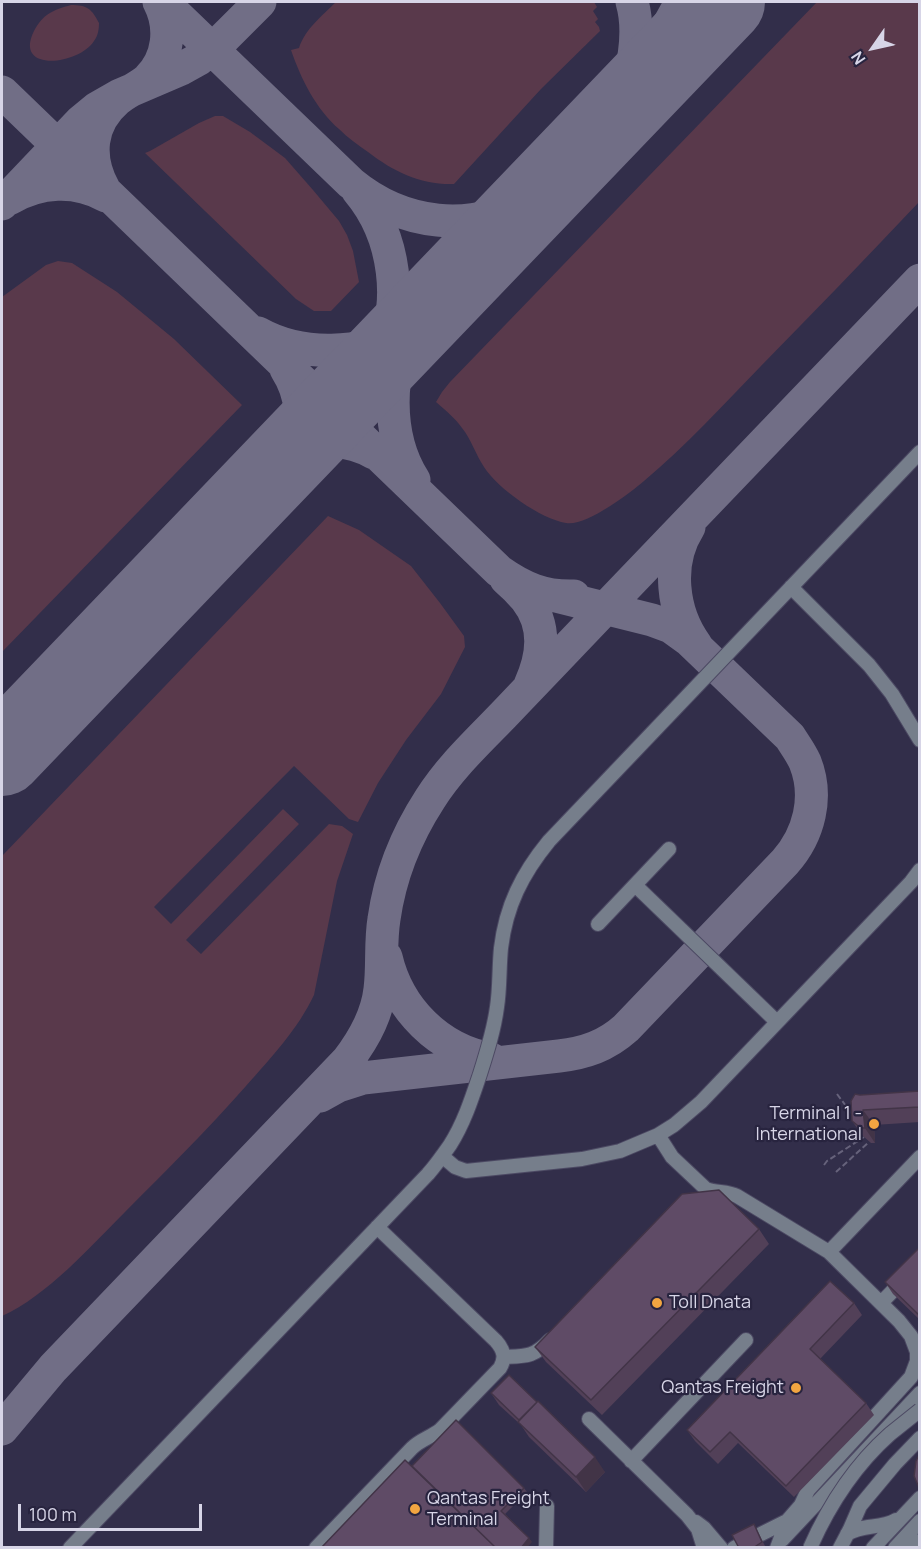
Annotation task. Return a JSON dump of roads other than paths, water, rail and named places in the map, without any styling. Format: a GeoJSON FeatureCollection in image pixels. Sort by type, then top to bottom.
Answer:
{"type":"FeatureCollection","features":[{"type":"Feature","properties":{"kind":"street"},"geometry":{"type":"LineString","coordinates":[[69,1548],[428,1174],[442,1156],[461,1124],[485,1058],[497,1006],[505,925],[511,902],[532,861],[920,452]]}},
{"type":"Feature","properties":{"kind":"street"},"geometry":{"type":"LineString","coordinates":[[790,587],[869,664],[892,694],[920,740]]}},
{"type":"Feature","properties":{"kind":"street"},"geometry":{"type":"LineString","coordinates":[[598,924],[669,849]]}},
{"type":"Feature","properties":{"kind":"street"},"geometry":{"type":"LineString","coordinates":[[442,1156],[455,1167],[466,1171],[605,1155],[632,1147],[658,1135],[674,1125],[701,1102],[920,870]]}},
{"type":"Feature","properties":{"kind":"street"},"geometry":{"type":"LineString","coordinates":[[634,885],[777,1022]]}},
{"type":"Feature","properties":{"kind":"street"},"geometry":{"type":"LineString","coordinates":[[658,1135],[696,1189],[730,1193],[829,1252],[899,1321],[911,1336],[916,1352],[917,1360],[911,1377],[808,1490],[801,1505],[787,1521],[776,1546]]}},
{"type":"Feature","properties":{"kind":"street"},"geometry":{"type":"LineString","coordinates":[[829,1252],[920,1157]]}},
{"type":"Feature","properties":{"kind":"street"},"geometry":{"type":"LineString","coordinates":[[316,1548],[416,1444],[440,1430],[500,1368],[504,1357],[496,1341],[376,1227]]}},
{"type":"Feature","properties":{"kind":"street"},"geometry":{"type":"LineString","coordinates":[[881,1303],[920,1263]]}},
{"type":"Feature","properties":{"kind":"street"},"geometry":{"type":"LineString","coordinates":[[899,1321],[920,1335]]}},
{"type":"Feature","properties":{"kind":"street"},"geometry":{"type":"LineString","coordinates":[[504,1357],[528,1356],[535,1353],[559,1331]]}},
{"type":"Feature","properties":{"kind":"street"},"geometry":{"type":"LineString","coordinates":[[632,1461],[746,1340]]}},
{"type":"Feature","properties":{"kind":"street"},"geometry":{"type":"LineString","coordinates":[[776,1546],[920,1392]]}},
{"type":"Feature","properties":{"kind":"street"},"geometry":{"type":"LineString","coordinates":[[810,1548],[822,1521],[851,1477],[890,1434],[920,1410]]}},
{"type":"Feature","properties":{"kind":"street"},"geometry":{"type":"LineString","coordinates":[[589,1419],[687,1515],[704,1528],[721,1548]]}},
{"type":"Feature","properties":{"kind":"street"},"geometry":{"type":"LineString","coordinates":[[840,1548],[860,1506],[920,1438]]}},
{"type":"Feature","properties":{"kind":"street"},"geometry":{"type":"LineString","coordinates":[[873,1548],[920,1498]]}},
{"type":"Feature","properties":{"kind":"street"},"geometry":{"type":"LineString","coordinates":[[546,1548],[547,1506]]}},
{"type":"Feature","properties":{"kind":"street"},"geometry":{"type":"LineString","coordinates":[[687,1515],[698,1529],[704,1548]]}},
{"type":"Feature","properties":{"kind":"street"},"geometry":{"type":"LineString","coordinates":[[847,1534],[858,1528],[886,1525],[904,1515]]}},
{"type":"Feature","properties":{"kind":"street"},"geometry":{"type":"LineString","coordinates":[[761,1534],[787,1521]]}},
{"type":"Feature","properties":{"kind":"street"},"geometry":{"type":"LineString","coordinates":[[895,1548],[920,1521]]}},
{"type":"Feature","properties":{"kind":"street"},"geometry":{"type":"LineString","coordinates":[[913,1548],[920,1541]]}},
{"type":"Feature","properties":{"kind":"place","name":"Terminal 1 - International"},"geometry":{"type":"Point","coordinates":[874,1124]}},
{"type":"Feature","properties":{"kind":"place","name":"Toll Dnata"},"geometry":{"type":"Point","coordinates":[657,1303]}},
{"type":"Feature","properties":{"kind":"place","name":"Qantas Freight"},"geometry":{"type":"Point","coordinates":[796,1388]}},
{"type":"Feature","properties":{"kind":"place","name":"Qantas Freight Terminal"},"geometry":{"type":"Point","coordinates":[415,1509]}}]}
